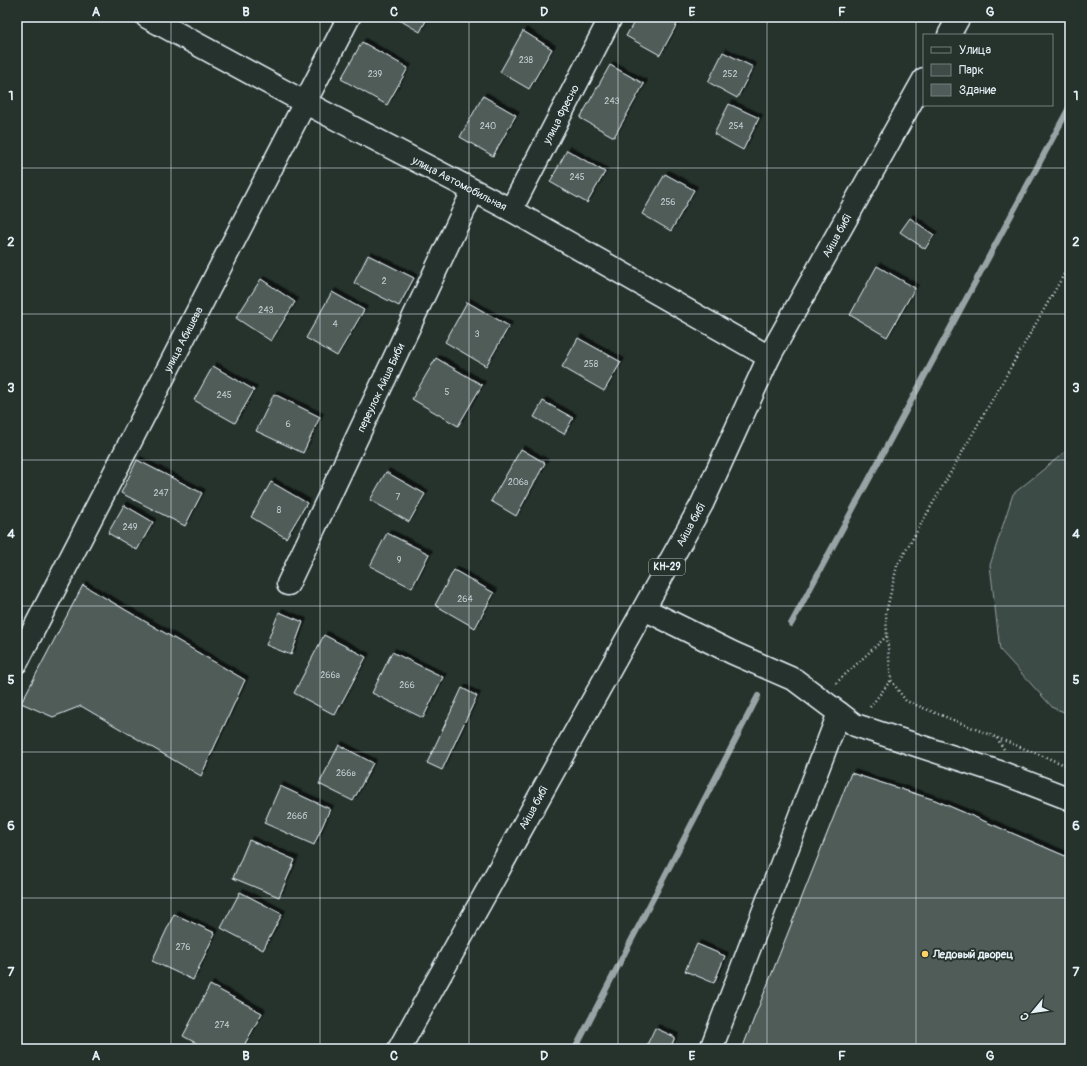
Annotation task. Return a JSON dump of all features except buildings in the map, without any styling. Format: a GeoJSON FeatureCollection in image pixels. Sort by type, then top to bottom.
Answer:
{"type":"FeatureCollection","features":[{"type":"Feature","properties":{"kind":"street","name":"улица Автомобильная"},"geometry":{"type":"LineString","coordinates":[[147,17],[304,102],[511,210],[769,357]]}},
{"type":"Feature","properties":{"kind":"street","name":"улица Абишева"},"geometry":{"type":"LineString","coordinates":[[17,662],[349,17]]}},
{"type":"Feature","properties":{"kind":"street","name":"улица Фресно"},"geometry":{"type":"LineString","coordinates":[[511,210],[610,17]]}},
{"type":"Feature","properties":{"kind":"street"},"geometry":{"type":"LineString","coordinates":[[949,34],[958,17]]}},
{"type":"Feature","properties":{"kind":"street","name":"Айша бибі"},"geometry":{"type":"LineString","coordinates":[[399,1049],[702,504],[769,357],[923,81]]}},
{"type":"Feature","properties":{"kind":"street","name":"переулок Айша Биби"},"geometry":{"type":"LineString","coordinates":[[288,584],[473,191]]}},
{"type":"Feature","properties":{"kind":"street"},"geometry":{"type":"LineString","coordinates":[[644,609],[795,680],[847,719],[1005,774],[1070,799]]}},
{"type":"Feature","properties":{"kind":"street"},"geometry":{"type":"LineString","coordinates":[[711,1049],[847,719]]}},
{"type":"Feature","properties":{"kind":"path"},"geometry":{"type":"LineString","coordinates":[[1070,264],[897,566],[886,613],[891,680],[906,701],[1070,768]]}},
{"type":"Feature","properties":{"kind":"path"},"geometry":{"type":"LineString","coordinates":[[819,698],[887,636]]}},
{"type":"Feature","properties":{"kind":"path"},"geometry":{"type":"LineString","coordinates":[[847,719],[891,680]]}},
{"type":"Feature","properties":{"kind":"green space"},"geometry":{"type":"Polygon","coordinates":[[[1070,448],[1070,714],[1053,708],[1000,650],[990,565],[1013,494],[1070,448]]]}},
{"type":"Feature","properties":{"kind":"waterway"},"geometry":{"type":"LineString","coordinates":[[791,624],[1070,106]]}},
{"type":"Feature","properties":{"kind":"waterway"},"geometry":{"type":"LineString","coordinates":[[575,1049],[758,696]]}},
{"type":"Feature","properties":{"kind":"place","name":"Ледовый дворец"},"geometry":{"type":"Point","coordinates":[925,954]}}]}
